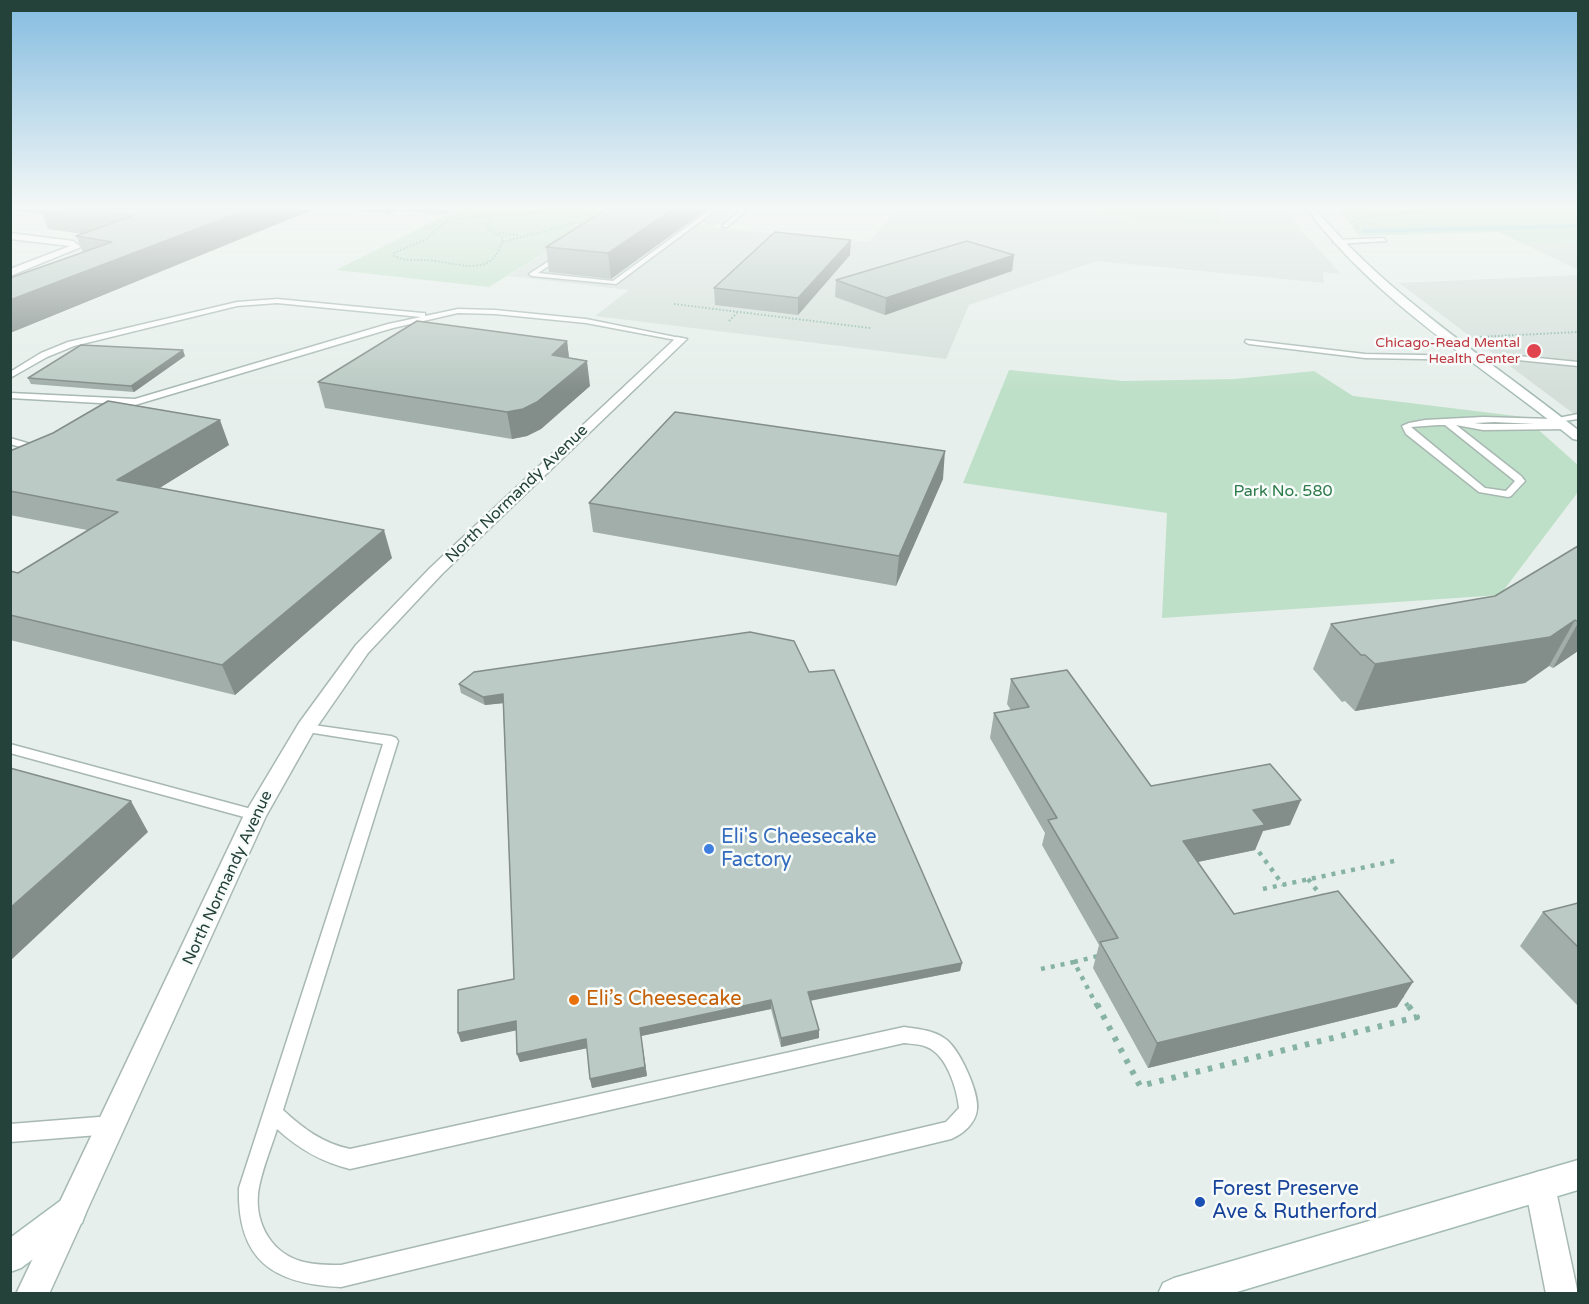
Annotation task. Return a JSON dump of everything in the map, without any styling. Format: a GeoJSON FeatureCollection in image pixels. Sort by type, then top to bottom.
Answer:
{"type":"FeatureCollection","features":[{"type":"Feature","properties":{"kind":"street"},"geometry":{"type":"LineString","coordinates":[[1365,270],[1391,295],[1578,436]]}},
{"type":"Feature","properties":{"kind":"street","name":"North Normandy Avenue"},"geometry":{"type":"LineString","coordinates":[[32,1293],[255,815],[306,728],[362,649],[436,572],[681,339]]}},
{"type":"Feature","properties":{"kind":"street"},"geometry":{"type":"LineString","coordinates":[[1174,1293],[1578,1175]]}},
{"type":"Feature","properties":{"kind":"street"},"geometry":{"type":"LineString","coordinates":[[1540,1186],[1562,1293]]}},
{"type":"Feature","properties":{"kind":"street"},"geometry":{"type":"LineString","coordinates":[[10,1257],[71,1212]]}},
{"type":"Feature","properties":{"kind":"lane"},"geometry":{"type":"LineString","coordinates":[[539,270],[532,274],[614,283],[632,270]]}},
{"type":"Feature","properties":{"kind":"lane"},"geometry":{"type":"LineString","coordinates":[[10,376],[44,355],[71,344],[237,304],[298,302],[427,316]]}},
{"type":"Feature","properties":{"kind":"lane"},"geometry":{"type":"LineString","coordinates":[[10,395],[135,402],[427,316],[458,311],[495,312],[586,321],[681,339]]}},
{"type":"Feature","properties":{"kind":"lane"},"geometry":{"type":"LineString","coordinates":[[1249,342],[1365,356],[1518,358],[1578,364]]}},
{"type":"Feature","properties":{"kind":"lane"},"geometry":{"type":"LineString","coordinates":[[127,409],[135,402]]}},
{"type":"Feature","properties":{"kind":"lane"},"geometry":{"type":"LineString","coordinates":[[1453,423],[1518,478],[1520,481],[1508,495],[1482,490],[1409,432],[1406,426],[1485,419],[1534,423],[1561,422],[1578,417]]}},
{"type":"Feature","properties":{"kind":"lane"},"geometry":{"type":"LineString","coordinates":[[10,441],[51,452]]}},
{"type":"Feature","properties":{"kind":"lane"},"geometry":{"type":"LineString","coordinates":[[273,1113],[312,1148],[350,1159],[904,1035],[925,1038],[941,1045],[954,1065],[968,1108],[963,1120],[951,1130],[333,1276],[317,1276],[295,1271],[278,1262],[260,1247],[250,1228],[247,1207],[249,1188],[391,741],[306,728]]}},
{"type":"Feature","properties":{"kind":"lane"},"geometry":{"type":"LineString","coordinates":[[10,748],[255,815]]}},
{"type":"Feature","properties":{"kind":"lane"},"geometry":{"type":"LineString","coordinates":[[10,1133],[112,1125]]}},
{"type":"Feature","properties":{"kind":"path"},"geometry":{"type":"LineString","coordinates":[[674,304],[870,327]]}},
{"type":"Feature","properties":{"kind":"path"},"geometry":{"type":"LineString","coordinates":[[729,321],[738,312]]}},
{"type":"Feature","properties":{"kind":"path"},"geometry":{"type":"LineString","coordinates":[[1486,336],[1578,332]]}},
{"type":"Feature","properties":{"kind":"path"},"geometry":{"type":"LineString","coordinates":[[1258,852],[1283,885]]}},
{"type":"Feature","properties":{"kind":"path"},"geometry":{"type":"LineString","coordinates":[[1263,889],[1399,860]]}},
{"type":"Feature","properties":{"kind":"path"},"geometry":{"type":"LineString","coordinates":[[1308,879],[1330,907]]}},
{"type":"Feature","properties":{"kind":"path"},"geometry":{"type":"LineString","coordinates":[[1041,969],[1098,956]]}},
{"type":"Feature","properties":{"kind":"path"},"geometry":{"type":"LineString","coordinates":[[1074,962],[1140,1086],[1417,1017],[1396,990]]}},
{"type":"Feature","properties":{"kind":"shaded area"},"geometry":{"type":"Polygon","coordinates":[[[518,270],[1071,270],[969,305],[946,359],[595,316],[629,290],[508,276],[518,270]]]}},
{"type":"Feature","properties":{"kind":"shaded area"},"geometry":{"type":"Polygon","coordinates":[[[1188,270],[1337,270],[1341,274],[1323,272],[1324,283],[1188,270]]]}},
{"type":"Feature","properties":{"kind":"shaded area","name":"Chicago-Read Mental Health Center"},"geometry":{"type":"Polygon","coordinates":[[[1578,275],[1578,417],[1399,283],[1578,275]]]}},
{"type":"Feature","properties":{"kind":"green space"},"geometry":{"type":"Polygon","coordinates":[[[336,270],[517,270],[489,287],[336,270]]]}},
{"type":"Feature","properties":{"kind":"green space","name":"Park No. 580"},"geometry":{"type":"Polygon","coordinates":[[[1009,370],[1123,381],[1235,379],[1314,371],[1353,396],[1524,417],[1578,465],[1578,492],[1500,595],[1162,618],[1167,513],[963,483],[1009,370]]]}},
{"type":"Feature","properties":{"kind":"building"},"geometry":{"type":"Polygon","coordinates":[[[33,270],[89,270],[10,300],[10,278],[33,270]]]}},
{"type":"Feature","properties":{"kind":"building"},"geometry":{"type":"Polygon","coordinates":[[[734,270],[824,270],[798,298],[714,288],[734,270]]]}},
{"type":"Feature","properties":{"kind":"building"},"geometry":{"type":"Polygon","coordinates":[[[870,270],[970,270],[886,298],[836,280],[870,270]]]}},
{"type":"Feature","properties":{"kind":"building"},"geometry":{"type":"Polygon","coordinates":[[[417,321],[567,341],[552,355],[587,361],[537,402],[523,409],[507,412],[318,382],[417,321]]]}},
{"type":"Feature","properties":{"kind":"building"},"geometry":{"type":"Polygon","coordinates":[[[81,345],[183,350],[131,386],[28,378],[81,345]]]}},
{"type":"Feature","properties":{"kind":"building"},"geometry":{"type":"Polygon","coordinates":[[[108,401],[220,420],[117,480],[384,530],[222,665],[10,615],[10,571],[18,573],[118,512],[10,491],[10,451],[53,433],[108,401]]]}},
{"type":"Feature","properties":{"kind":"building"},"geometry":{"type":"Polygon","coordinates":[[[675,412],[945,451],[899,556],[589,503],[675,412]]]}},
{"type":"Feature","properties":{"kind":"building"},"geometry":{"type":"Polygon","coordinates":[[[1578,546],[1578,622],[1575,620],[1550,637],[1375,664],[1365,655],[1361,655],[1331,624],[1495,596],[1578,546]]]}},
{"type":"Feature","properties":{"kind":"building","name":"Eli's Cheesecake Factory"},"geometry":{"type":"Polygon","coordinates":[[[750,632],[794,641],[809,672],[834,670],[962,963],[808,992],[819,1030],[781,1038],[771,1000],[640,1028],[645,1067],[590,1079],[586,1039],[517,1054],[516,1021],[458,1033],[458,990],[514,979],[503,694],[483,697],[459,684],[474,672],[750,632]]]}},
{"type":"Feature","properties":{"kind":"building"},"geometry":{"type":"Polygon","coordinates":[[[1067,670],[1151,786],[1270,764],[1301,800],[1253,810],[1265,825],[1183,841],[1234,914],[1338,891],[1413,982],[1157,1043],[1100,942],[1118,938],[1048,820],[1057,818],[994,713],[1029,707],[1011,679],[1067,670]]]}},
{"type":"Feature","properties":{"kind":"building"},"geometry":{"type":"Polygon","coordinates":[[[10,768],[131,801],[10,908],[10,768]]]}},
{"type":"Feature","properties":{"kind":"building"},"geometry":{"type":"Polygon","coordinates":[[[1578,903],[1578,947],[1543,912],[1578,903]]]}},
{"type":"Feature","properties":{"kind":"place","name":"Chicago-Read Mental Health Center"},"geometry":{"type":"Point","coordinates":[1534,351]}},
{"type":"Feature","properties":{"kind":"place","name":"Eli's Cheesecake Factory"},"geometry":{"type":"Point","coordinates":[709,849]}},
{"type":"Feature","properties":{"kind":"place","name":"Eli’s Cheesecake"},"geometry":{"type":"Point","coordinates":[574,1000]}},
{"type":"Feature","properties":{"kind":"place","name":"Forest Preserve Ave & Rutherford"},"geometry":{"type":"Point","coordinates":[1200,1202]}}]}
